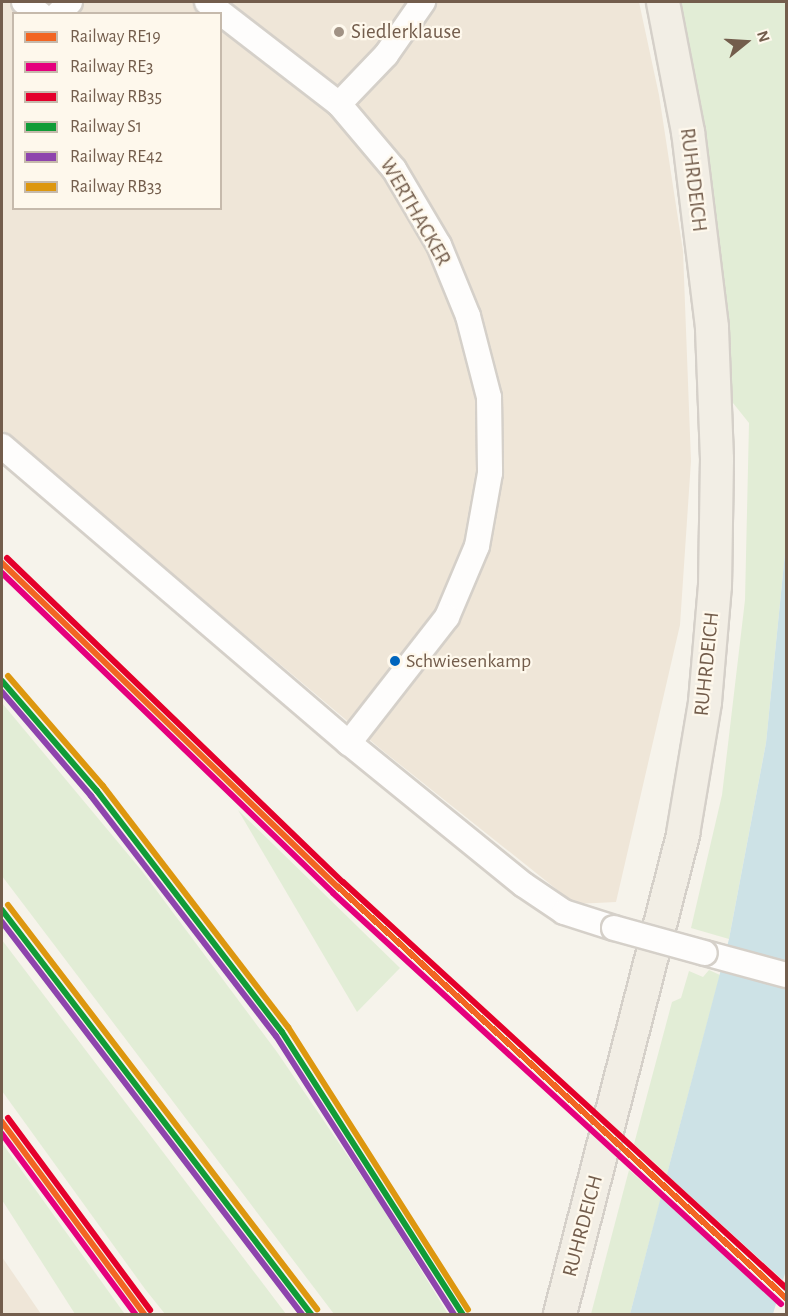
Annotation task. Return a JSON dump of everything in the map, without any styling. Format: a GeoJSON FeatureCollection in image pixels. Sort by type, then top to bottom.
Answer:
{"type":"FeatureCollection","features":[{"type":"Feature","properties":{"kind":"main road","name":"RUHRDEICH"},"geometry":{"type":"LineString","coordinates":[[560,1314],[683,834],[705,702],[715,586],[717,459],[712,327],[688,132],[663,2]]}},
{"type":"Feature","properties":{"kind":"street"},"geometry":{"type":"LineString","coordinates":[[24,2],[37,12]]}},
{"type":"Feature","properties":{"kind":"street","name":"WERTHACKER"},"geometry":{"type":"LineString","coordinates":[[207,2],[220,12]]}},
{"type":"Feature","properties":{"kind":"street"},"geometry":{"type":"LineString","coordinates":[[339,104],[386,55],[423,2]]}},
{"type":"Feature","properties":{"kind":"street","name":"WERTHACKER"},"geometry":{"type":"LineString","coordinates":[[222,14],[339,104],[394,169],[443,255],[468,316],[489,397],[490,472],[477,546],[447,617],[349,743]]}},
{"type":"Feature","properties":{"kind":"street"},"geometry":{"type":"LineString","coordinates":[[2,446],[349,743],[524,885],[564,912],[786,975]]}},
{"type":"Feature","properties":{"kind":"shaded area"},"geometry":{"type":"Polygon","coordinates":[[[2,2],[639,2],[659,95],[683,251],[691,461],[680,625],[616,902],[575,904],[383,751],[2,430],[2,2]]]}},
{"type":"Feature","properties":{"kind":"shaded area"},"geometry":{"type":"Polygon","coordinates":[[[786,543],[786,1270],[773,1314],[630,1314],[729,939],[766,743],[786,543]]]}},
{"type":"Feature","properties":{"kind":"shaded area"},"geometry":{"type":"Polygon","coordinates":[[[2,1257],[41,1314],[2,1314],[2,1257]]]}},
{"type":"Feature","properties":{"kind":"green space"},"geometry":{"type":"Polygon","coordinates":[[[676,2],[786,2],[786,543],[766,743],[729,939],[691,928],[722,795],[745,600],[749,423],[729,398],[717,227],[676,2]]]}},
{"type":"Feature","properties":{"kind":"green space"},"geometry":{"type":"Polygon","coordinates":[[[2,703],[142,871],[277,1052],[377,1199],[448,1314],[334,1314],[2,876],[2,703]]]}},
{"type":"Feature","properties":{"kind":"green space"},"geometry":{"type":"Polygon","coordinates":[[[238,810],[400,968],[357,1012],[238,810]]]}},
{"type":"Feature","properties":{"kind":"green space"},"geometry":{"type":"Polygon","coordinates":[[[2,940],[286,1314],[165,1314],[145,1289],[2,1091],[2,940]]]}},
{"type":"Feature","properties":{"kind":"green space"},"geometry":{"type":"Polygon","coordinates":[[[709,970],[720,975],[667,1174],[634,1144],[672,1002],[681,998],[689,971],[703,977],[709,970]]]}},
{"type":"Feature","properties":{"kind":"green space"},"geometry":{"type":"Polygon","coordinates":[[[2,1143],[124,1313],[75,1314],[2,1200],[2,1143]]]}},
{"type":"Feature","properties":{"kind":"green space"},"geometry":{"type":"Polygon","coordinates":[[[629,1170],[661,1198],[630,1314],[591,1314],[629,1170]]]}},
{"type":"Feature","properties":{"kind":"pier"},"geometry":{"type":"Polygon","coordinates":[[[665,1173],[786,1283],[779,1304],[659,1194],[665,1173]]]}},
{"type":"Feature","properties":{"kind":"rail line","name":"RB35"},"geometry":{"type":"LineString","coordinates":[[7,558],[343,882],[786,1288]]}},
{"type":"Feature","properties":{"kind":"rail line","name":"RE19"},"geometry":{"type":"LineString","coordinates":[[2,563],[338,887],[786,1298]]}},
{"type":"Feature","properties":{"kind":"rail line","name":"RE3"},"geometry":{"type":"LineString","coordinates":[[2,573],[333,893],[781,1304]]}},
{"type":"Feature","properties":{"kind":"rail line","name":"RB33"},"geometry":{"type":"LineString","coordinates":[[8,676],[103,786],[288,1027],[468,1310]]}},
{"type":"Feature","properties":{"kind":"rail line","name":"S1"},"geometry":{"type":"LineString","coordinates":[[2,681],[97,791],[282,1032],[462,1314]]}},
{"type":"Feature","properties":{"kind":"rail line","name":"RE42"},"geometry":{"type":"LineString","coordinates":[[2,692],[91,796],[276,1036],[454,1314]]}},
{"type":"Feature","properties":{"kind":"rail line","name":"RB33"},"geometry":{"type":"LineString","coordinates":[[8,905],[317,1309]]}},
{"type":"Feature","properties":{"kind":"rail line","name":"S1"},"geometry":{"type":"LineString","coordinates":[[2,910],[311,1314]]}},
{"type":"Feature","properties":{"kind":"rail line","name":"RE42"},"geometry":{"type":"LineString","coordinates":[[2,922],[302,1314]]}},
{"type":"Feature","properties":{"kind":"rail line","name":"RB35"},"geometry":{"type":"LineString","coordinates":[[8,1118],[150,1310]]}},
{"type":"Feature","properties":{"kind":"rail line","name":"RE19"},"geometry":{"type":"LineString","coordinates":[[2,1122],[144,1314]]}},
{"type":"Feature","properties":{"kind":"rail line","name":"RE3"},"geometry":{"type":"LineString","coordinates":[[2,1134],[135,1314]]}},
{"type":"Feature","properties":{"kind":"place","name":"Siedlerklause"},"geometry":{"type":"Point","coordinates":[339,32]}},
{"type":"Feature","properties":{"kind":"place","name":"Schwiesenkamp"},"geometry":{"type":"Point","coordinates":[395,661]}}]}
